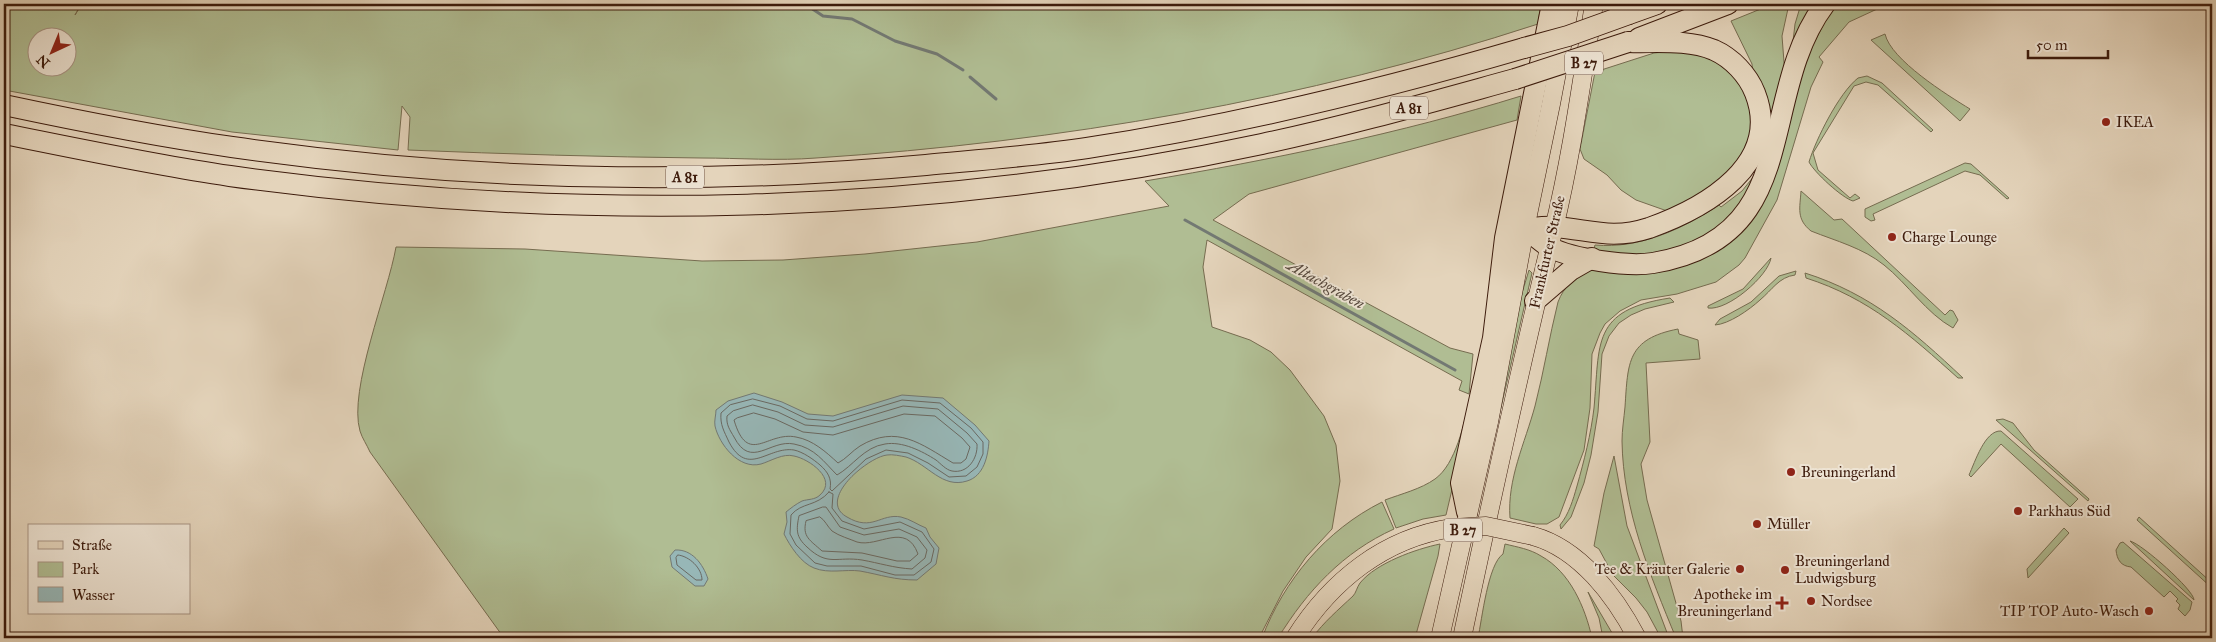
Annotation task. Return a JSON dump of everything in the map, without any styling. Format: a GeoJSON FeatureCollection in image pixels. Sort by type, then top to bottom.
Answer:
{"type":"FeatureCollection","features":[{"type":"Feature","properties":{"kind":"highway"},"geometry":{"type":"LineString","coordinates":[[1467,512],[1462,483],[1493,338],[1505,238],[1552,4]]}},
{"type":"Feature","properties":{"kind":"highway","name":"A 81"},"geometry":{"type":"LineString","coordinates":[[4,105],[230,147],[401,166],[547,175],[767,176],[871,170],[1084,149],[1240,121],[1309,106],[1438,73],[1568,36],[1657,4]]}},
{"type":"Feature","properties":{"kind":"highway","name":"A 81"},"geometry":{"type":"LineString","coordinates":[[4,134],[135,160],[229,175],[324,187],[505,201],[637,205],[795,203],[1008,185],[1132,167],[1286,138],[1391,113],[1515,78],[1628,42],[1728,4]]}},
{"type":"Feature","properties":{"kind":"highway"},"geometry":{"type":"LineString","coordinates":[[1525,229],[1549,246],[1564,252],[1626,264],[1661,262],[1700,249],[1717,240],[1735,225],[1760,189],[1770,166],[1795,62],[1805,36],[1825,4]]}},
{"type":"Feature","properties":{"kind":"highway"},"geometry":{"type":"LineString","coordinates":[[1525,229],[1554,227],[1601,234],[1630,233],[1648,228],[1692,208],[1717,194],[1743,170],[1755,151],[1760,131],[1760,109],[1753,88],[1735,64],[1716,51],[1695,45],[1628,42]]}},
{"type":"Feature","properties":{"kind":"highway"},"geometry":{"type":"LineString","coordinates":[[1535,301],[1571,270],[1592,258]]}},
{"type":"Feature","properties":{"kind":"main road","name":"Frankfurter Straße"},"geometry":{"type":"LineString","coordinates":[[1467,512],[1489,422],[1570,4]]}},
{"type":"Feature","properties":{"kind":"main road","name":"Frankfurter Straße"},"geometry":{"type":"LineString","coordinates":[[1462,638],[1535,301],[1554,227],[1575,122],[1594,4]]}},
{"type":"Feature","properties":{"kind":"main road","name":"B 27"},"geometry":{"type":"LineString","coordinates":[[1440,638],[1467,512]]}},
{"type":"Feature","properties":{"kind":"main road"},"geometry":{"type":"LineString","coordinates":[[1295,638],[1320,604],[1351,574],[1375,555],[1415,537],[1442,530],[1474,526],[1498,528],[1533,536],[1561,549],[1584,566],[1609,595],[1635,637]]}},
{"type":"Feature","properties":{"kind":"green space"},"geometry":{"type":"Polygon","coordinates":[[[4,4],[81,4],[75,15],[82,4],[1539,4],[1540,10],[1538,24],[1450,51],[1361,75],[1271,96],[1181,114],[1090,129],[908,151],[802,159],[773,159],[408,150],[410,117],[402,106],[398,150],[232,132],[4,90],[4,4]]]}},
{"type":"Feature","properties":{"kind":"green space"},"geometry":{"type":"Polygon","coordinates":[[[1773,4],[1777,8],[1789,4],[1782,36],[1785,75],[1770,132],[1753,77],[1752,64],[1731,21],[1773,4]]]}},
{"type":"Feature","properties":{"kind":"green space"},"geometry":{"type":"Polygon","coordinates":[[[1801,4],[1814,4],[1807,15],[1792,50],[1795,24],[1801,4]]]}},
{"type":"Feature","properties":{"kind":"green space"},"geometry":{"type":"Polygon","coordinates":[[[1834,4],[1888,4],[1849,22],[1819,57],[1823,62],[1811,87],[1777,200],[1745,258],[1739,265],[1716,282],[1677,294],[1641,300],[1620,311],[1605,324],[1592,354],[1590,408],[1584,450],[1559,517],[1547,524],[1536,524],[1510,518],[1511,489],[1514,475],[1535,406],[1558,302],[1563,291],[1580,275],[1591,269],[1731,237],[1798,74],[1834,4]]]}},
{"type":"Feature","properties":{"kind":"green space"},"geometry":{"type":"Polygon","coordinates":[[[1885,34],[1889,44],[1908,65],[1970,109],[1960,121],[1871,40],[1885,34]]]}},
{"type":"Feature","properties":{"kind":"green space"},"geometry":{"type":"Polygon","coordinates":[[[1695,49],[1733,69],[1753,106],[1749,144],[1723,179],[1670,212],[1636,200],[1621,190],[1607,175],[1584,159],[1580,149],[1595,72],[1654,53],[1695,49]]]}},
{"type":"Feature","properties":{"kind":"green space"},"geometry":{"type":"Polygon","coordinates":[[[1867,76],[1882,83],[1933,130],[1931,132],[1878,85],[1866,82],[1854,86],[1813,153],[1818,170],[1850,198],[1855,194],[1860,198],[1853,201],[1829,184],[1816,172],[1809,162],[1823,129],[1843,94],[1858,78],[1867,76]]]}},
{"type":"Feature","properties":{"kind":"green space"},"geometry":{"type":"Polygon","coordinates":[[[1521,96],[1517,120],[1249,194],[1213,220],[1450,348],[1473,354],[1469,394],[1459,390],[1462,381],[1207,240],[1203,267],[1212,327],[1250,340],[1271,352],[1290,370],[1324,416],[1336,445],[1340,481],[1332,529],[1306,557],[1283,591],[1259,638],[504,638],[370,452],[360,431],[358,413],[359,391],[370,341],[396,247],[525,249],[702,261],[783,260],[865,254],[977,242],[1169,206],[1145,181],[1240,164],[1383,134],[1521,96]]]}},
{"type":"Feature","properties":{"kind":"green space"},"geometry":{"type":"Polygon","coordinates":[[[1965,163],[1971,164],[2009,198],[2007,199],[1980,175],[1965,171],[1873,214],[1875,220],[1871,221],[1865,217],[1865,209],[1965,163]]]}},
{"type":"Feature","properties":{"kind":"green space"},"geometry":{"type":"Polygon","coordinates":[[[1754,176],[1747,196],[1714,233],[1657,256],[1593,252],[1595,245],[1628,244],[1660,235],[1690,222],[1719,205],[1721,207],[1742,191],[1754,176]]]}},
{"type":"Feature","properties":{"kind":"green space"},"geometry":{"type":"Polygon","coordinates":[[[1801,191],[1834,220],[1842,219],[1945,315],[1950,310],[1953,311],[1958,320],[1953,328],[1934,314],[1893,273],[1876,259],[1849,245],[1811,231],[1806,227],[1800,213],[1801,191]]]}},
{"type":"Feature","properties":{"kind":"green space"},"geometry":{"type":"Polygon","coordinates":[[[1771,258],[1763,274],[1746,291],[1726,304],[1708,308],[1708,306],[1743,289],[1771,258]]]}},
{"type":"Feature","properties":{"kind":"green space"},"geometry":{"type":"Polygon","coordinates":[[[1529,270],[1532,273],[1480,499],[1522,293],[1529,270]]]}},
{"type":"Feature","properties":{"kind":"green space"},"geometry":{"type":"Polygon","coordinates":[[[1796,271],[1795,275],[1784,278],[1745,312],[1726,322],[1715,325],[1720,319],[1751,302],[1779,276],[1796,271]]]}},
{"type":"Feature","properties":{"kind":"green space"},"geometry":{"type":"Polygon","coordinates":[[[1805,273],[1829,282],[1871,303],[1908,330],[1963,378],[1958,378],[1888,319],[1850,296],[1806,278],[1805,273]]]}},
{"type":"Feature","properties":{"kind":"green space"},"geometry":{"type":"Polygon","coordinates":[[[1670,298],[1674,302],[1645,309],[1631,315],[1619,323],[1609,336],[1602,354],[1598,412],[1591,455],[1584,483],[1571,517],[1561,529],[1560,525],[1568,512],[1574,496],[1587,447],[1594,408],[1597,365],[1605,333],[1613,321],[1626,311],[1644,304],[1670,298]]]}},
{"type":"Feature","properties":{"kind":"green space"},"geometry":{"type":"Polygon","coordinates":[[[1678,329],[1679,334],[1698,340],[1700,359],[1646,363],[1650,442],[1641,464],[1647,500],[1681,621],[1683,638],[1676,638],[1640,542],[1627,492],[1622,441],[1627,377],[1634,355],[1640,346],[1649,339],[1661,333],[1678,329]]]}},
{"type":"Feature","properties":{"kind":"green space"},"geometry":{"type":"Polygon","coordinates":[[[1470,399],[1473,400],[1446,515],[1423,519],[1396,528],[1385,500],[1424,486],[1442,472],[1454,453],[1470,399]]]}},
{"type":"Feature","properties":{"kind":"green space"},"geometry":{"type":"Polygon","coordinates":[[[2003,419],[2013,423],[2034,450],[2089,499],[2088,501],[1996,420],[2003,419]]]}},
{"type":"Feature","properties":{"kind":"green space"},"geometry":{"type":"Polygon","coordinates":[[[2001,431],[2078,499],[2070,507],[2001,444],[1971,477],[1969,475],[1985,441],[1995,432],[2001,431]]]}},
{"type":"Feature","properties":{"kind":"green space"},"geometry":{"type":"Polygon","coordinates":[[[1614,456],[1627,526],[1669,638],[1661,638],[1647,612],[1613,575],[1599,549],[1594,546],[1604,493],[1614,456]]]}},
{"type":"Feature","properties":{"kind":"green space"},"geometry":{"type":"Polygon","coordinates":[[[1382,502],[1394,529],[1358,549],[1328,575],[1301,604],[1278,638],[1262,638],[1282,596],[1309,559],[1343,527],[1382,502]]]}},
{"type":"Feature","properties":{"kind":"green space"},"geometry":{"type":"Polygon","coordinates":[[[2139,517],[2212,583],[2212,588],[2137,520],[2139,517]]]}},
{"type":"Feature","properties":{"kind":"green space"},"geometry":{"type":"Polygon","coordinates":[[[2064,528],[2069,533],[2028,578],[2027,569],[2064,528]]]}},
{"type":"Feature","properties":{"kind":"green space"},"geometry":{"type":"Polygon","coordinates":[[[2130,541],[2145,550],[2166,568],[2186,587],[2194,600],[2130,541]]]}},
{"type":"Feature","properties":{"kind":"green space"},"geometry":{"type":"Polygon","coordinates":[[[2123,542],[2192,602],[2190,610],[2185,616],[2178,609],[2180,605],[2176,601],[2178,599],[2170,591],[2164,597],[2131,567],[2120,562],[2116,550],[2120,543],[2123,542]]]}},
{"type":"Feature","properties":{"kind":"green space"},"geometry":{"type":"Polygon","coordinates":[[[1440,544],[1415,638],[1312,638],[1326,621],[1353,596],[1360,583],[1376,569],[1408,553],[1440,544]]]}},
{"type":"Feature","properties":{"kind":"green space"},"geometry":{"type":"Polygon","coordinates":[[[1505,544],[1537,554],[1560,571],[1575,591],[1585,614],[1592,638],[1478,638],[1493,569],[1503,554],[1505,544]]]}},
{"type":"Feature","properties":{"kind":"green space"},"geometry":{"type":"Polygon","coordinates":[[[1588,592],[1615,638],[1603,638],[1599,618],[1588,592]]]}},
{"type":"Feature","properties":{"kind":"water"},"geometry":{"type":"Polygon","coordinates":[[[754,393],[782,402],[808,414],[833,416],[902,395],[943,398],[975,425],[989,441],[984,465],[973,478],[958,483],[950,482],[935,475],[914,460],[887,455],[868,463],[848,480],[841,490],[838,500],[839,510],[847,517],[856,521],[870,523],[894,516],[908,519],[926,528],[930,537],[939,548],[936,564],[917,580],[909,580],[860,571],[820,570],[809,566],[800,558],[784,534],[787,522],[786,512],[802,501],[818,497],[825,489],[824,476],[814,465],[790,455],[781,456],[761,464],[745,463],[731,454],[726,448],[715,426],[716,410],[728,401],[754,393]]]}},
{"type":"Feature","properties":{"kind":"water"},"geometry":{"type":"Polygon","coordinates":[[[675,550],[687,552],[696,558],[708,579],[704,586],[695,586],[672,567],[670,556],[675,550]]]}},
{"type":"Feature","properties":{"kind":"waterway","name":"Altachgraben"},"geometry":{"type":"LineString","coordinates":[[805,4],[823,16],[852,19],[895,41],[937,54],[963,70]]}},
{"type":"Feature","properties":{"kind":"waterway","name":"Altachgraben"},"geometry":{"type":"LineString","coordinates":[[970,77],[996,99]]}},
{"type":"Feature","properties":{"kind":"waterway","name":"Altachgraben"},"geometry":{"type":"LineString","coordinates":[[1185,220],[1455,370]]}},
{"type":"Feature","properties":{"kind":"place","name":"IKEA"},"geometry":{"type":"Point","coordinates":[2106,122]}},
{"type":"Feature","properties":{"kind":"place","name":"Charge Lounge"},"geometry":{"type":"Point","coordinates":[1892,237]}},
{"type":"Feature","properties":{"kind":"place","name":"Breuningerland"},"geometry":{"type":"Point","coordinates":[1791,472]}},
{"type":"Feature","properties":{"kind":"place","name":"Parkhaus Süd"},"geometry":{"type":"Point","coordinates":[2018,511]}},
{"type":"Feature","properties":{"kind":"place","name":"Müller"},"geometry":{"type":"Point","coordinates":[1757,524]}},
{"type":"Feature","properties":{"kind":"place","name":"Tee & Kräuter Galerie"},"geometry":{"type":"Point","coordinates":[1740,569]}},
{"type":"Feature","properties":{"kind":"place","name":"Breuningerland Ludwigsburg"},"geometry":{"type":"Point","coordinates":[1785,570]}},
{"type":"Feature","properties":{"kind":"place","name":"Nordsee"},"geometry":{"type":"Point","coordinates":[1811,601]}},
{"type":"Feature","properties":{"kind":"place","name":"Apotheke im Breuningerland"},"geometry":{"type":"Point","coordinates":[1782,603]}},
{"type":"Feature","properties":{"kind":"place","name":"TIP TOP Auto-Wasch"},"geometry":{"type":"Point","coordinates":[2149,611]}}]}
